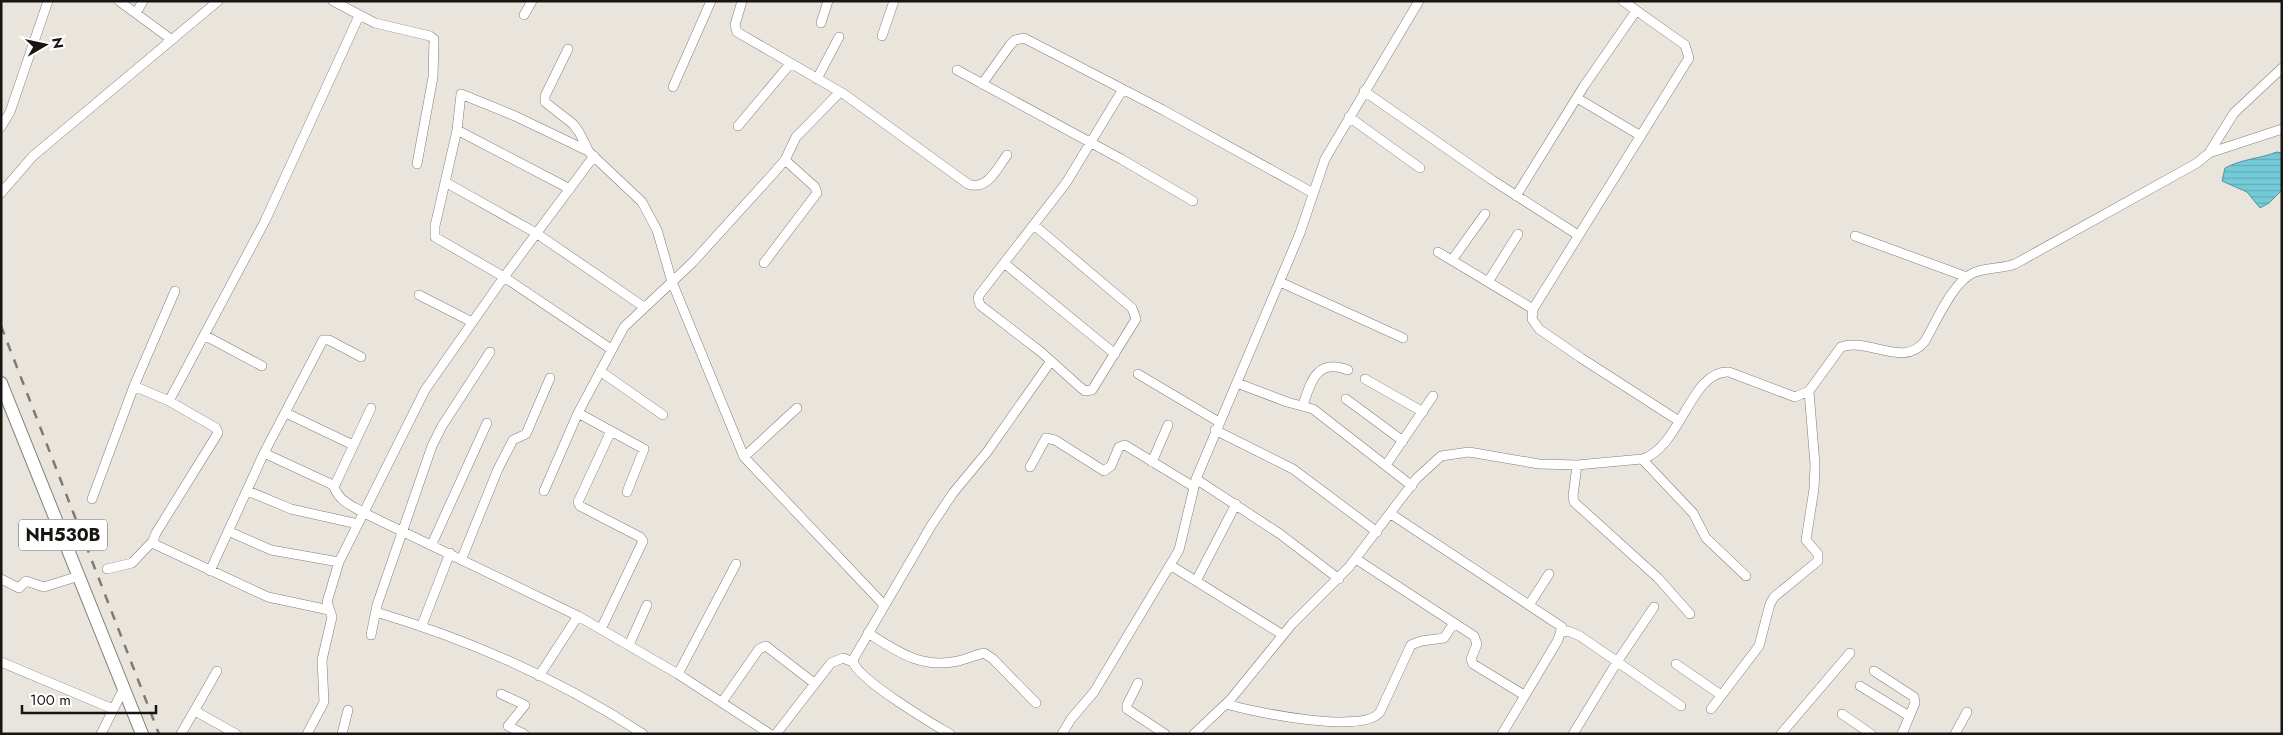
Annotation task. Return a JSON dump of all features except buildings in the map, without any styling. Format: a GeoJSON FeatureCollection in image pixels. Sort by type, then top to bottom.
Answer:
{"type":"FeatureCollection","features":[{"type":"Feature","properties":{"kind":"highway","name":"NH530B"},"geometry":{"type":"LineString","coordinates":[[1,382],[142,734]]}},
{"type":"Feature","properties":{"kind":"street"},"geometry":{"type":"LineString","coordinates":[[1,127],[10,112],[48,1]]}},
{"type":"Feature","properties":{"kind":"street"},"geometry":{"type":"LineString","coordinates":[[119,1],[172,40]]}},
{"type":"Feature","properties":{"kind":"street"},"geometry":{"type":"LineString","coordinates":[[136,13],[143,1]]}},
{"type":"Feature","properties":{"kind":"street"},"geometry":{"type":"LineString","coordinates":[[1,193],[33,156],[218,1]]}},
{"type":"Feature","properties":{"kind":"street"},"geometry":{"type":"LineString","coordinates":[[333,1],[359,16],[387,27],[430,36],[434,39],[432,77],[417,164]]}},
{"type":"Feature","properties":{"kind":"street"},"geometry":{"type":"LineString","coordinates":[[524,15],[532,1]]}},
{"type":"Feature","properties":{"kind":"street"},"geometry":{"type":"LineString","coordinates":[[673,88],[711,1]]}},
{"type":"Feature","properties":{"kind":"street"},"geometry":{"type":"LineString","coordinates":[[742,1],[735,31],[840,92],[972,186],[986,183],[1007,156]]}},
{"type":"Feature","properties":{"kind":"street"},"geometry":{"type":"LineString","coordinates":[[820,23],[828,1]]}},
{"type":"Feature","properties":{"kind":"street"},"geometry":{"type":"LineString","coordinates":[[882,36],[894,1]]}},
{"type":"Feature","properties":{"kind":"street"},"geometry":{"type":"LineString","coordinates":[[1062,734],[1071,719],[1094,692],[1170,565],[1183,539],[1188,507],[1195,483],[1217,426],[1280,282],[1331,146],[1419,1]]}},
{"type":"Feature","properties":{"kind":"street"},"geometry":{"type":"LineString","coordinates":[[1623,1],[1684,45],[1689,58],[1533,309],[1532,319],[1539,328],[1581,358],[1679,420]]}},
{"type":"Feature","properties":{"kind":"street"},"geometry":{"type":"LineString","coordinates":[[1516,196],[1577,98],[1636,11]]}},
{"type":"Feature","properties":{"kind":"street"},"geometry":{"type":"LineString","coordinates":[[169,401],[265,221],[359,16]]}},
{"type":"Feature","properties":{"kind":"street"},"geometry":{"type":"LineString","coordinates":[[816,79],[839,37]]}},
{"type":"Feature","properties":{"kind":"street"},"geometry":{"type":"LineString","coordinates":[[982,84],[1010,45],[1015,40],[1024,38],[1124,89],[1313,193]]}},
{"type":"Feature","properties":{"kind":"street"},"geometry":{"type":"LineString","coordinates":[[568,49],[545,96],[545,102],[573,124],[591,153],[642,202],[649,212],[664,250],[672,282],[696,336],[744,457],[884,605]]}},
{"type":"Feature","properties":{"kind":"street"},"geometry":{"type":"LineString","coordinates":[[738,126],[790,64]]}},
{"type":"Feature","properties":{"kind":"street"},"geometry":{"type":"LineString","coordinates":[[1194,734],[1226,704],[1283,635],[1339,579],[1392,514],[1407,482],[1434,461],[1448,453],[1478,452],[1539,464],[1577,465],[1642,459],[1650,457],[1662,449],[1694,396],[1711,377],[1720,372],[1729,372],[1792,397],[1799,397],[1809,391],[1836,353],[1846,345],[1903,353],[1921,347],[1959,285],[1967,277],[1982,270],[2015,264],[2197,164],[2209,153],[2234,113],[2282,68]]}},
{"type":"Feature","properties":{"kind":"street"},"geometry":{"type":"LineString","coordinates":[[957,70],[1193,201]]}},
{"type":"Feature","properties":{"kind":"street"},"geometry":{"type":"LineString","coordinates":[[1034,225],[1134,310],[1136,319],[1094,387],[1088,391],[1080,387],[978,302],[980,294],[1066,184],[1124,89]]}},
{"type":"Feature","properties":{"kind":"street"},"geometry":{"type":"LineString","coordinates":[[1364,91],[1516,196],[1578,235]]}},
{"type":"Feature","properties":{"kind":"street"},"geometry":{"type":"LineString","coordinates":[[544,491],[578,413],[624,327],[644,306],[672,282],[785,160],[796,137],[840,92]]}},
{"type":"Feature","properties":{"kind":"street"},"geometry":{"type":"LineString","coordinates":[[591,153],[465,94],[461,95],[457,130],[435,226],[435,237],[504,277],[611,349]]}},
{"type":"Feature","properties":{"kind":"street"},"geometry":{"type":"LineString","coordinates":[[1577,98],[1641,136]]}},
{"type":"Feature","properties":{"kind":"street"},"geometry":{"type":"LineString","coordinates":[[1349,117],[1420,168]]}},
{"type":"Feature","properties":{"kind":"street"},"geometry":{"type":"LineString","coordinates":[[2209,153],[2282,129]]}},
{"type":"Feature","properties":{"kind":"street"},"geometry":{"type":"LineString","coordinates":[[457,130],[570,189]]}},
{"type":"Feature","properties":{"kind":"street"},"geometry":{"type":"LineString","coordinates":[[307,734],[324,702],[322,660],[332,617],[327,602],[339,562],[417,403],[504,277],[570,189],[591,153]]}},
{"type":"Feature","properties":{"kind":"street"},"geometry":{"type":"LineString","coordinates":[[764,263],[817,193],[815,188],[785,160]]}},
{"type":"Feature","properties":{"kind":"street"},"geometry":{"type":"LineString","coordinates":[[445,182],[536,233],[644,306]]}},
{"type":"Feature","properties":{"kind":"street"},"geometry":{"type":"LineString","coordinates":[[1452,260],[1485,214]]}},
{"type":"Feature","properties":{"kind":"street"},"geometry":{"type":"LineString","coordinates":[[1488,282],[1518,234]]}},
{"type":"Feature","properties":{"kind":"street"},"geometry":{"type":"LineString","coordinates":[[1855,236],[1967,277]]}},
{"type":"Feature","properties":{"kind":"street"},"geometry":{"type":"LineString","coordinates":[[1438,252],[1533,309]]}},
{"type":"Feature","properties":{"kind":"street"},"geometry":{"type":"LineString","coordinates":[[1004,263],[1115,354]]}},
{"type":"Feature","properties":{"kind":"street"},"geometry":{"type":"LineString","coordinates":[[1280,282],[1402,338]]}},
{"type":"Feature","properties":{"kind":"street"},"geometry":{"type":"LineString","coordinates":[[92,499],[134,386],[176,291]]}},
{"type":"Feature","properties":{"kind":"street"},"geometry":{"type":"LineString","coordinates":[[419,295],[472,322]]}},
{"type":"Feature","properties":{"kind":"street"},"geometry":{"type":"LineString","coordinates":[[204,335],[262,366]]}},
{"type":"Feature","properties":{"kind":"street"},"geometry":{"type":"LineString","coordinates":[[210,571],[264,453],[324,339],[361,357]]}},
{"type":"Feature","properties":{"kind":"street"},"geometry":{"type":"LineString","coordinates":[[371,635],[376,612],[402,530],[435,440],[490,352]]}},
{"type":"Feature","properties":{"kind":"street"},"geometry":{"type":"LineString","coordinates":[[853,662],[884,605],[953,493],[987,452],[1052,362]]}},
{"type":"Feature","properties":{"kind":"street"},"geometry":{"type":"LineString","coordinates":[[1303,405],[1309,384],[1318,372],[1332,367],[1348,370]]}},
{"type":"Feature","properties":{"kind":"street"},"geometry":{"type":"LineString","coordinates":[[600,371],[662,415]]}},
{"type":"Feature","properties":{"kind":"street"},"geometry":{"type":"LineString","coordinates":[[1138,374],[1217,426],[1293,469],[1377,532]]}},
{"type":"Feature","properties":{"kind":"street"},"geometry":{"type":"LineString","coordinates":[[462,558],[498,469],[513,440],[522,438],[526,434],[550,378]]}},
{"type":"Feature","properties":{"kind":"street"},"geometry":{"type":"LineString","coordinates":[[1365,379],[1422,412]]}},
{"type":"Feature","properties":{"kind":"street"},"geometry":{"type":"LineString","coordinates":[[1237,383],[1287,402],[1303,405],[1324,417],[1407,482]]}},
{"type":"Feature","properties":{"kind":"street"},"geometry":{"type":"LineString","coordinates":[[107,569],[132,563],[152,542],[218,433],[216,428],[169,401],[134,386]]}},
{"type":"Feature","properties":{"kind":"street"},"geometry":{"type":"LineString","coordinates":[[1711,709],[1759,646],[1770,604],[1774,598],[1816,564],[1819,558],[1818,554],[1806,540],[1814,489],[1815,465],[1809,391]]}},
{"type":"Feature","properties":{"kind":"street"},"geometry":{"type":"LineString","coordinates":[[1386,465],[1434,396]]}},
{"type":"Feature","properties":{"kind":"street"},"geometry":{"type":"LineString","coordinates":[[1346,399],[1403,441]]}},
{"type":"Feature","properties":{"kind":"street"},"geometry":{"type":"LineString","coordinates":[[370,408],[334,487],[335,493],[340,498],[364,513],[462,558],[578,616],[678,674],[770,734]]}},
{"type":"Feature","properties":{"kind":"street"},"geometry":{"type":"LineString","coordinates":[[744,457],[797,408]]}},
{"type":"Feature","properties":{"kind":"street"},"geometry":{"type":"LineString","coordinates":[[286,413],[353,445]]}},
{"type":"Feature","properties":{"kind":"street"},"geometry":{"type":"LineString","coordinates":[[578,413],[644,449],[627,492]]}},
{"type":"Feature","properties":{"kind":"street"},"geometry":{"type":"LineString","coordinates":[[432,544],[486,423]]}},
{"type":"Feature","properties":{"kind":"street"},"geometry":{"type":"LineString","coordinates":[[1152,462],[1168,425]]}},
{"type":"Feature","properties":{"kind":"street"},"geometry":{"type":"LineString","coordinates":[[601,630],[643,541],[640,537],[580,506],[578,502],[611,430]]}},
{"type":"Feature","properties":{"kind":"street"},"geometry":{"type":"LineString","coordinates":[[1030,467],[1044,440],[1048,438],[1055,440],[1104,471],[1109,469],[1119,448],[1123,445],[1152,462],[1236,504],[1339,579]]}},
{"type":"Feature","properties":{"kind":"street"},"geometry":{"type":"LineString","coordinates":[[264,453],[334,487]]}},
{"type":"Feature","properties":{"kind":"street"},"geometry":{"type":"LineString","coordinates":[[1642,459],[1692,513],[1706,538],[1746,576]]}},
{"type":"Feature","properties":{"kind":"street"},"geometry":{"type":"LineString","coordinates":[[1577,465],[1574,502],[1658,578],[1690,614]]}},
{"type":"Feature","properties":{"kind":"street"},"geometry":{"type":"LineString","coordinates":[[248,491],[291,509],[358,524]]}},
{"type":"Feature","properties":{"kind":"street"},"geometry":{"type":"LineString","coordinates":[[1196,581],[1236,504]]}},
{"type":"Feature","properties":{"kind":"street"},"geometry":{"type":"LineString","coordinates":[[1392,514],[1560,624],[1562,632],[1502,734]]}},
{"type":"Feature","properties":{"kind":"street"},"geometry":{"type":"LineString","coordinates":[[228,531],[271,550],[339,562]]}},
{"type":"Feature","properties":{"kind":"street"},"geometry":{"type":"LineString","coordinates":[[152,542],[210,571],[278,601],[330,610]]}},
{"type":"Feature","properties":{"kind":"street"},"geometry":{"type":"LineString","coordinates":[[422,625],[450,553]]}},
{"type":"Feature","properties":{"kind":"street"},"geometry":{"type":"LineString","coordinates":[[1356,559],[1476,638],[1477,644],[1471,659],[1473,664],[1524,695]]}},
{"type":"Feature","properties":{"kind":"street"},"geometry":{"type":"LineString","coordinates":[[678,674],[736,564]]}},
{"type":"Feature","properties":{"kind":"street"},"geometry":{"type":"LineString","coordinates":[[1170,565],[1283,635]]}},
{"type":"Feature","properties":{"kind":"street"},"geometry":{"type":"LineString","coordinates":[[1529,605],[1549,574]]}},
{"type":"Feature","properties":{"kind":"street"},"geometry":{"type":"LineString","coordinates":[[1,579],[19,588],[26,581],[44,587],[79,576]]}},
{"type":"Feature","properties":{"kind":"street"},"geometry":{"type":"LineString","coordinates":[[629,645],[647,605]]}},
{"type":"Feature","properties":{"kind":"street"},"geometry":{"type":"LineString","coordinates":[[1574,734],[1617,662],[1654,607]]}},
{"type":"Feature","properties":{"kind":"street"},"geometry":{"type":"LineString","coordinates":[[376,612],[422,625],[539,676],[612,713],[643,734]]}},
{"type":"Feature","properties":{"kind":"street"},"geometry":{"type":"LineString","coordinates":[[539,676],[578,616]]}},
{"type":"Feature","properties":{"kind":"street"},"geometry":{"type":"LineString","coordinates":[[1226,704],[1273,718],[1333,724],[1369,722],[1374,720],[1380,712],[1411,645],[1420,641],[1444,638],[1454,623]]}},
{"type":"Feature","properties":{"kind":"street"},"geometry":{"type":"LineString","coordinates":[[1562,632],[1568,631],[1580,636],[1681,706]]}},
{"type":"Feature","properties":{"kind":"street"},"geometry":{"type":"LineString","coordinates":[[868,633],[902,655],[914,660],[950,662],[984,653],[993,659],[1036,703]]}},
{"type":"Feature","properties":{"kind":"street"},"geometry":{"type":"LineString","coordinates":[[722,702],[759,649],[766,646],[814,683]]}},
{"type":"Feature","properties":{"kind":"street"},"geometry":{"type":"LineString","coordinates":[[1781,734],[1850,654]]}},
{"type":"Feature","properties":{"kind":"street"},"geometry":{"type":"LineString","coordinates":[[776,734],[814,683],[831,663],[838,659],[853,662],[858,670],[897,700],[950,734]]}},
{"type":"Feature","properties":{"kind":"street"},"geometry":{"type":"LineString","coordinates":[[1,662],[113,709]]}},
{"type":"Feature","properties":{"kind":"street"},"geometry":{"type":"LineString","coordinates":[[1676,664],[1721,695]]}},
{"type":"Feature","properties":{"kind":"street"},"geometry":{"type":"LineString","coordinates":[[1874,670],[1914,698],[1915,703],[1902,734]]}},
{"type":"Feature","properties":{"kind":"street"},"geometry":{"type":"LineString","coordinates":[[181,734],[217,671]]}},
{"type":"Feature","properties":{"kind":"street"},"geometry":{"type":"LineString","coordinates":[[1138,683],[1127,705],[1127,709],[1165,734]]}},
{"type":"Feature","properties":{"kind":"street"},"geometry":{"type":"LineString","coordinates":[[1860,686],[1910,716]]}},
{"type":"Feature","properties":{"kind":"street"},"geometry":{"type":"LineString","coordinates":[[100,734],[124,688]]}},
{"type":"Feature","properties":{"kind":"street"},"geometry":{"type":"LineString","coordinates":[[501,694],[525,705],[508,726],[524,734]]}},
{"type":"Feature","properties":{"kind":"street"},"geometry":{"type":"LineString","coordinates":[[342,734],[348,710]]}},
{"type":"Feature","properties":{"kind":"street"},"geometry":{"type":"LineString","coordinates":[[195,711],[236,734]]}},
{"type":"Feature","properties":{"kind":"street"},"geometry":{"type":"LineString","coordinates":[[1955,734],[1967,712]]}},
{"type":"Feature","properties":{"kind":"street"},"geometry":{"type":"LineString","coordinates":[[1842,714],[1865,732]]}},
{"type":"Feature","properties":{"kind":"water"},"geometry":{"type":"Polygon","coordinates":[[[2277,152],[2282,153],[2282,190],[2269,203],[2260,208],[2247,192],[2222,181],[2225,168],[2277,152]]]}},
{"type":"Feature","properties":{"kind":"railway"},"geometry":{"type":"LineString","coordinates":[[1,326],[159,734]]}}]}
